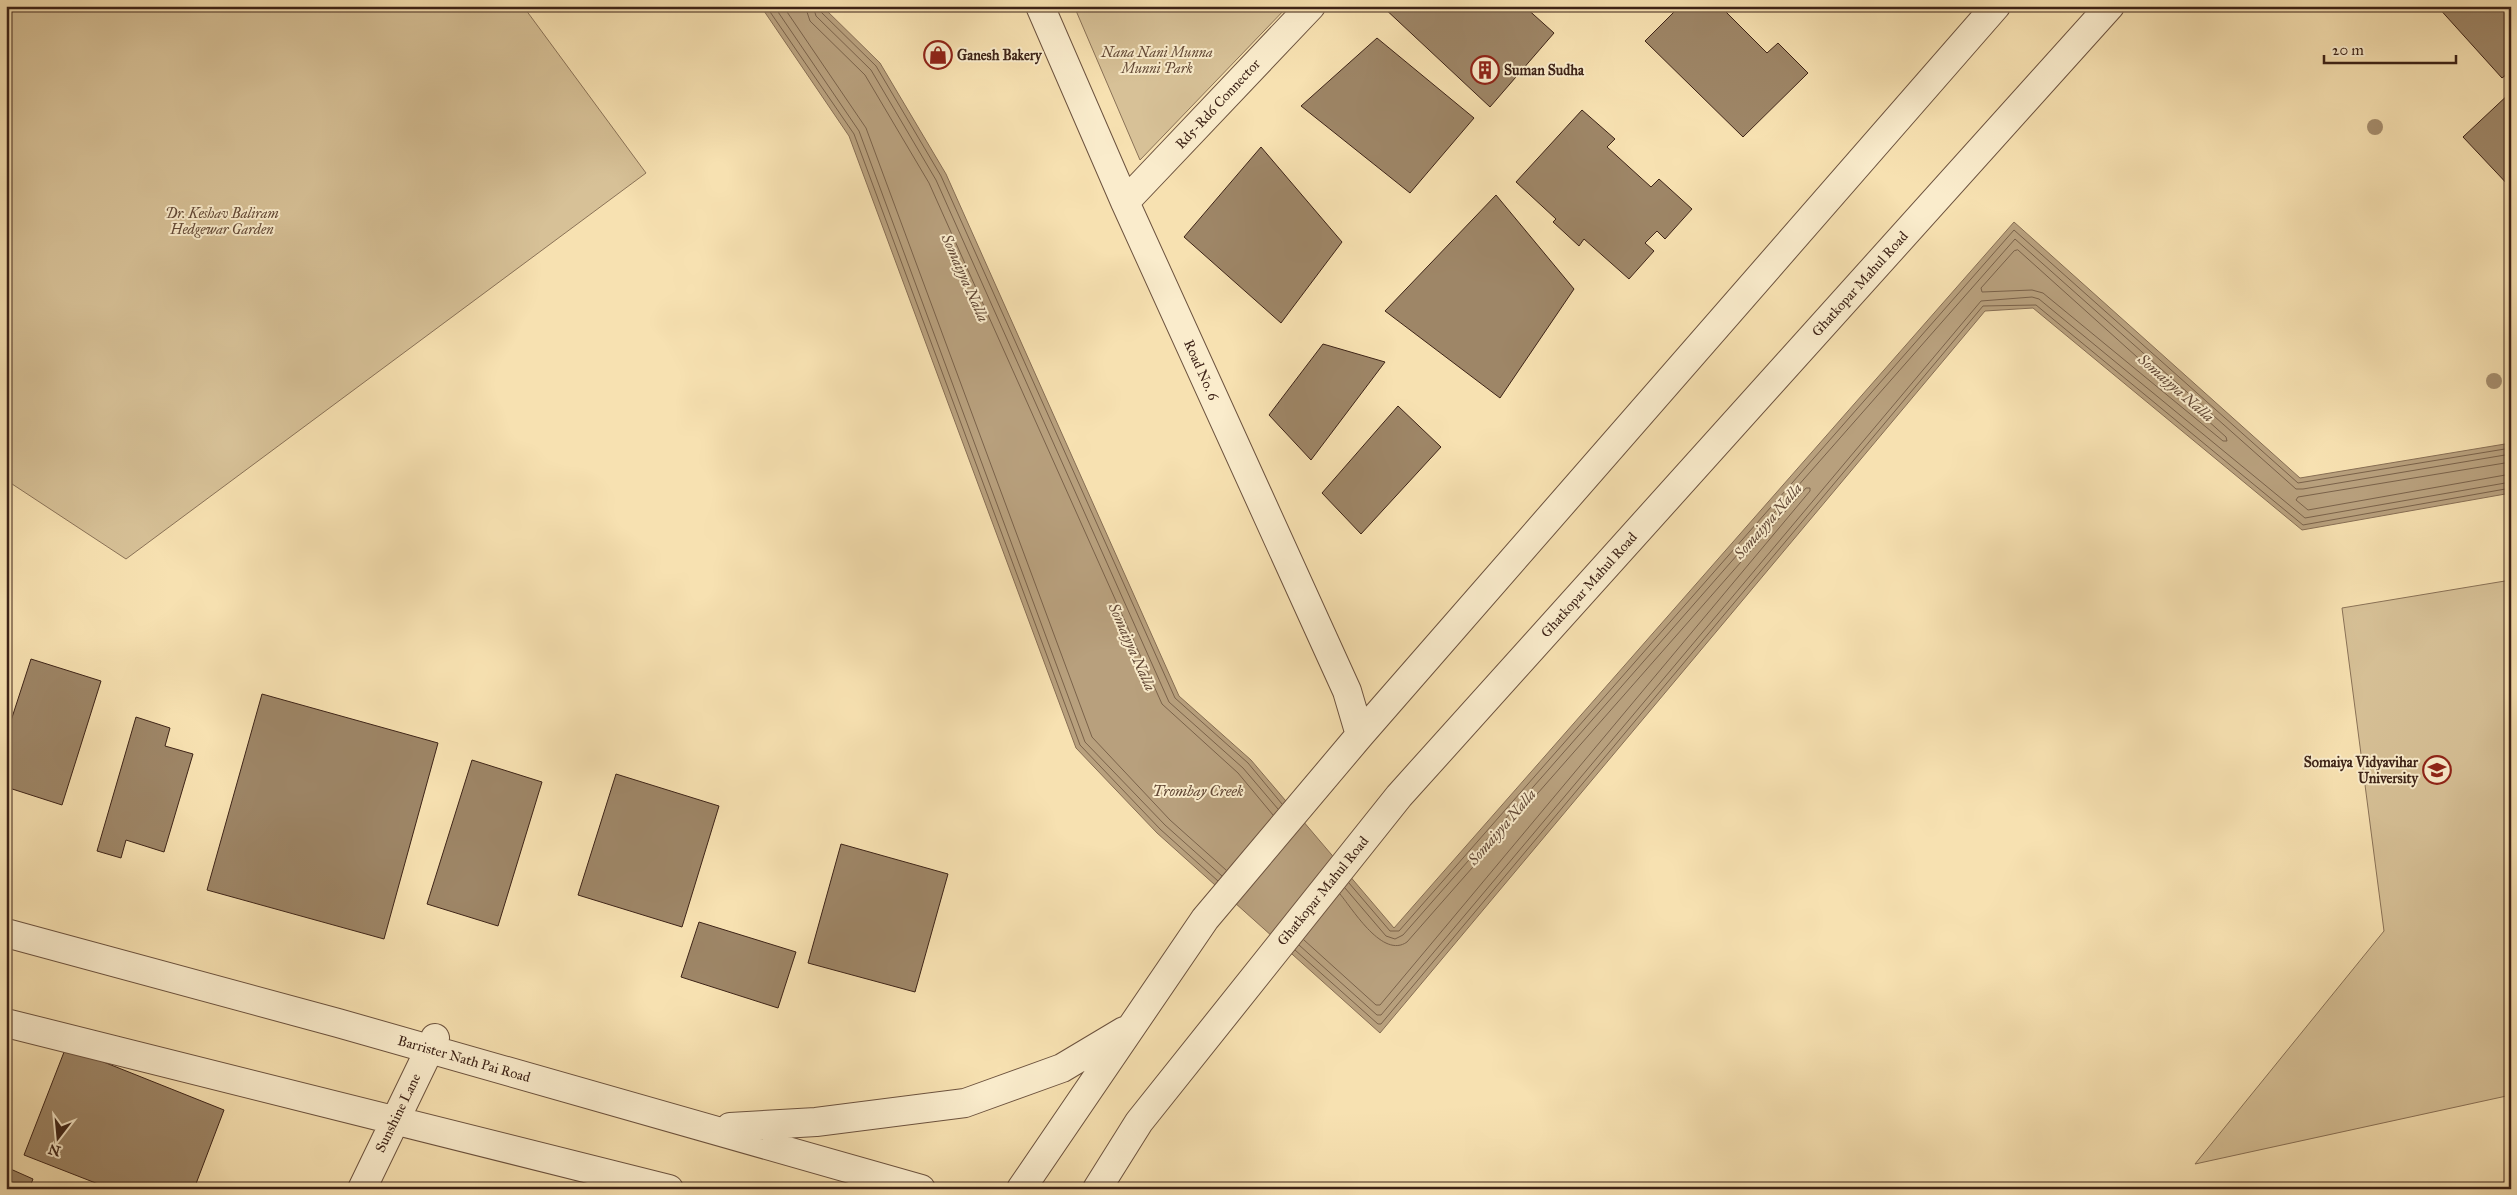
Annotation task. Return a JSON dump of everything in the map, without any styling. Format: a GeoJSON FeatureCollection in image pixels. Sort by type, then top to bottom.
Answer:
{"type":"FeatureCollection","features":[{"type":"Feature","properties":{"kind":"street","name":"Road No. 6"},"geometry":{"type":"LineString","coordinates":[[1040,6],[1125,202],[1347,691],[1360,735]]}},
{"type":"Feature","properties":{"kind":"street","name":"Rd5-Rd6 Connector"},"geometry":{"type":"LineString","coordinates":[[1125,202],[1311,6]]}},
{"type":"Feature","properties":{"kind":"street"},"geometry":{"type":"LineString","coordinates":[[1021,1189],[1205,919],[1360,735],[1996,6]]}},
{"type":"Feature","properties":{"kind":"street","name":"Ghatkopar Mahul Road"},"geometry":{"type":"LineString","coordinates":[[1097,1189],[1139,1122],[1399,796],[2110,6]]}},
{"type":"Feature","properties":{"kind":"street","name":"Barrister Nath Pai Road"},"geometry":{"type":"LineString","coordinates":[[6,933],[433,1044],[708,1128],[921,1189]]}},
{"type":"Feature","properties":{"kind":"street"},"geometry":{"type":"LineString","coordinates":[[6,1023],[669,1189]]}},
{"type":"Feature","properties":{"kind":"street"},"geometry":{"type":"LineString","coordinates":[[708,1128],[816,1122],[965,1103],[1062,1068],[1131,1027]]}},
{"type":"Feature","properties":{"kind":"street","name":"Sunshine Lane"},"geometry":{"type":"LineString","coordinates":[[362,1189],[394,1119],[433,1044]]}},
{"type":"Feature","properties":{"kind":"green space","name":"Dr. Keshav Baliram Hedgewar Garden"},"geometry":{"type":"Polygon","coordinates":[[[6,6],[523,6],[646,173],[126,559],[6,480],[6,6]]]}},
{"type":"Feature","properties":{"kind":"green space","name":"Nana Nani Munna Munni Park"},"geometry":{"type":"Polygon","coordinates":[[[1074,6],[1288,6],[1140,160],[1074,6]]]}},
{"type":"Feature","properties":{"kind":"green space","name":"Somaiya Vidyavihar University"},"geometry":{"type":"Polygon","coordinates":[[[2511,580],[2511,1095],[2195,1164],[2384,931],[2342,608],[2511,580]]]}},
{"type":"Feature","properties":{"kind":"water","name":"Trombay Creek"},"geometry":{"type":"Polygon","coordinates":[[[757,6],[822,6],[880,63],[946,174],[1179,696],[1251,760],[1394,928],[2014,222],[2300,478],[2511,443],[2511,493],[2302,530],[2033,308],[1985,311],[1380,1033],[1157,833],[1076,748],[849,136],[764,11],[757,6]]]}},
{"type":"Feature","properties":{"kind":"building","name":"Suman Sudha"},"geometry":{"type":"Polygon","coordinates":[[[1382,6],[1524,6],[1554,33],[1490,107],[1382,6]]]}},
{"type":"Feature","properties":{"kind":"building"},"geometry":{"type":"Polygon","coordinates":[[[1680,6],[1730,6],[1725,11],[1767,53],[1778,43],[1808,73],[1743,137],[1645,41],[1680,6]]]}},
{"type":"Feature","properties":{"kind":"building"},"geometry":{"type":"Polygon","coordinates":[[[2437,6],[2511,6],[2511,71],[2502,78],[2437,6]]]}},
{"type":"Feature","properties":{"kind":"building"},"geometry":{"type":"Polygon","coordinates":[[[1377,38],[1474,118],[1410,193],[1301,106],[1377,38]]]}},
{"type":"Feature","properties":{"kind":"building"},"geometry":{"type":"Polygon","coordinates":[[[2511,92],[2511,188],[2463,137],[2511,92]]]}},
{"type":"Feature","properties":{"kind":"building"},"geometry":{"type":"Polygon","coordinates":[[[1582,110],[1615,139],[1607,147],[1651,187],[1659,179],[1692,209],[1665,239],[1657,231],[1645,243],[1654,251],[1629,279],[1584,239],[1579,246],[1553,222],[1556,219],[1516,182],[1582,110]]]}},
{"type":"Feature","properties":{"kind":"building"},"geometry":{"type":"Polygon","coordinates":[[[1261,147],[1342,242],[1281,323],[1184,237],[1261,147]]]}},
{"type":"Feature","properties":{"kind":"building"},"geometry":{"type":"Polygon","coordinates":[[[1496,195],[1574,289],[1500,398],[1385,311],[1496,195]]]}},
{"type":"Feature","properties":{"kind":"building"},"geometry":{"type":"Polygon","coordinates":[[[1323,344],[1385,362],[1311,460],[1269,415],[1323,344]]]}},
{"type":"Feature","properties":{"kind":"building"},"geometry":{"type":"Polygon","coordinates":[[[1398,406],[1441,447],[1361,534],[1322,493],[1398,406]]]}},
{"type":"Feature","properties":{"kind":"building"},"geometry":{"type":"Polygon","coordinates":[[[31,659],[101,681],[62,805],[6,787],[6,736],[31,659]]]}},
{"type":"Feature","properties":{"kind":"building"},"geometry":{"type":"Polygon","coordinates":[[[262,694],[438,743],[384,939],[207,890],[262,694]]]}},
{"type":"Feature","properties":{"kind":"building"},"geometry":{"type":"Polygon","coordinates":[[[136,717],[170,728],[165,746],[193,754],[164,852],[126,840],[121,858],[97,851],[136,717]]]}},
{"type":"Feature","properties":{"kind":"building"},"geometry":{"type":"Polygon","coordinates":[[[472,760],[542,782],[498,926],[427,904],[472,760]]]}},
{"type":"Feature","properties":{"kind":"building"},"geometry":{"type":"Polygon","coordinates":[[[616,774],[719,806],[682,927],[578,895],[616,774]]]}},
{"type":"Feature","properties":{"kind":"building"},"geometry":{"type":"Polygon","coordinates":[[[841,844],[948,874],[915,992],[808,963],[841,844]]]}},
{"type":"Feature","properties":{"kind":"building"},"geometry":{"type":"Polygon","coordinates":[[[699,922],[796,952],[778,1008],[681,977],[699,922]]]}},
{"type":"Feature","properties":{"kind":"building"},"geometry":{"type":"Polygon","coordinates":[[[66,1047],[224,1110],[194,1189],[111,1189],[24,1155],[66,1047]]]}},
{"type":"Feature","properties":{"kind":"building"},"geometry":{"type":"Polygon","coordinates":[[[6,1167],[33,1179],[29,1189],[6,1189],[6,1167]]]}},
{"type":"Feature","properties":{"kind":"place","name":"Ganesh Bakery"},"geometry":{"type":"Point","coordinates":[938,55]}},
{"type":"Feature","properties":{"kind":"place","name":"Suman Sudha"},"geometry":{"type":"Point","coordinates":[1485,70]}},
{"type":"Feature","properties":{"kind":"place","name":"Somaiya Vidyavihar University"},"geometry":{"type":"Point","coordinates":[2437,770]}},
{"type":"Feature","properties":{"kind":"water label","name":"Somaiyya Nalla"},"geometry":{"type":"Point","coordinates":[965,278]}},
{"type":"Feature","properties":{"kind":"water label","name":"Somaiyya Nalla"},"geometry":{"type":"Point","coordinates":[2176,388]}},
{"type":"Feature","properties":{"kind":"water label","name":"Somaiyya Nalla"},"geometry":{"type":"Point","coordinates":[1768,521]}},
{"type":"Feature","properties":{"kind":"water label","name":"Somaiyya Nalla"},"geometry":{"type":"Point","coordinates":[1132,647]}},
{"type":"Feature","properties":{"kind":"water label","name":"Somaiyya Nalla"},"geometry":{"type":"Point","coordinates":[1502,827]}}]}
